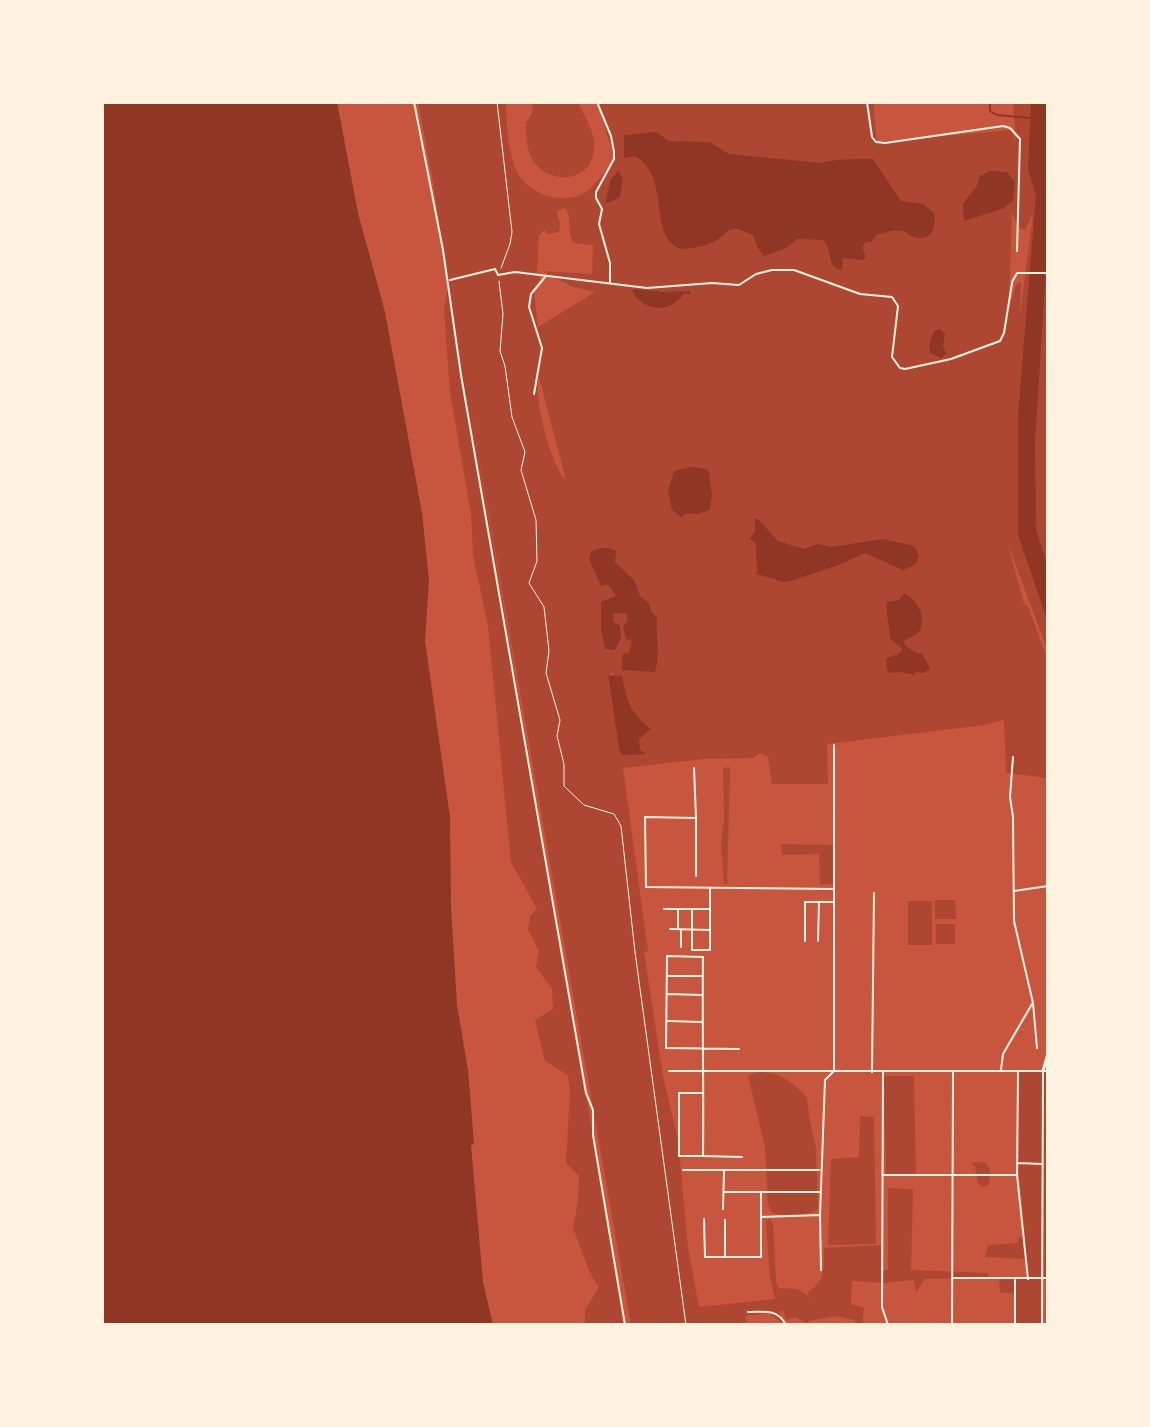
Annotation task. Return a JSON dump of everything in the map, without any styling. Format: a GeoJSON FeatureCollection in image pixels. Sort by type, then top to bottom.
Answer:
{"type":"FeatureCollection","features":[{"type":"Feature","properties":{"kind":"highway"},"geometry":{"type":"LineString","coordinates":[[1046,1071],[1048,1053]]}},
{"type":"Feature","properties":{"kind":"street"},"geometry":{"type":"LineString","coordinates":[[414,102],[448,280],[461,375],[586,1093],[593,1110],[593,1135],[625,1325]]}},
{"type":"Feature","properties":{"kind":"street"},"geometry":{"type":"LineString","coordinates":[[597,102],[614,152],[614,159],[596,192],[602,209],[599,224],[610,263],[610,284]]}},
{"type":"Feature","properties":{"kind":"street"},"geometry":{"type":"LineString","coordinates":[[867,102],[872,137],[876,142],[1003,126],[1013,130],[1020,139],[1017,251]]}},
{"type":"Feature","properties":{"kind":"street"},"geometry":{"type":"LineString","coordinates":[[448,280],[495,269],[498,275],[515,272],[647,288],[712,283],[739,285],[756,274],[794,270],[860,294],[892,297],[898,306],[892,357],[900,368],[905,369],[951,359],[1000,341],[1012,282],[1017,273],[1048,273]]}},
{"type":"Feature","properties":{"kind":"street"},"geometry":{"type":"LineString","coordinates":[[534,394],[542,348],[529,307],[531,294],[545,276]]}},
{"type":"Feature","properties":{"kind":"street"},"geometry":{"type":"LineString","coordinates":[[821,1270],[820,1192],[825,1080],[834,1071],[834,745]]}},
{"type":"Feature","properties":{"kind":"street"},"geometry":{"type":"LineString","coordinates":[[1013,757],[1010,797],[1014,921],[1033,1003],[1037,1048]]}},
{"type":"Feature","properties":{"kind":"street"},"geometry":{"type":"LineString","coordinates":[[694,768],[696,876]]}},
{"type":"Feature","properties":{"kind":"street"},"geometry":{"type":"LineString","coordinates":[[696,818],[645,817],[646,887],[834,889]]}},
{"type":"Feature","properties":{"kind":"street"},"geometry":{"type":"LineString","coordinates":[[1012,891],[1048,886]]}},
{"type":"Feature","properties":{"kind":"street"},"geometry":{"type":"LineString","coordinates":[[692,909],[692,950],[710,950],[711,887]]}},
{"type":"Feature","properties":{"kind":"street"},"geometry":{"type":"LineString","coordinates":[[872,1072],[874,893]]}},
{"type":"Feature","properties":{"kind":"street"},"geometry":{"type":"LineString","coordinates":[[805,941],[805,902],[834,902]]}},
{"type":"Feature","properties":{"kind":"street"},"geometry":{"type":"LineString","coordinates":[[818,941],[819,902]]}},
{"type":"Feature","properties":{"kind":"street"},"geometry":{"type":"LineString","coordinates":[[664,909],[710,909]]}},
{"type":"Feature","properties":{"kind":"street"},"geometry":{"type":"LineString","coordinates":[[678,909],[681,947]]}},
{"type":"Feature","properties":{"kind":"street"},"geometry":{"type":"LineString","coordinates":[[670,929],[710,930]]}},
{"type":"Feature","properties":{"kind":"street"},"geometry":{"type":"LineString","coordinates":[[703,1156],[704,1049],[702,995],[703,957],[667,956],[666,1048],[704,1049],[739,1049]]}},
{"type":"Feature","properties":{"kind":"street"},"geometry":{"type":"LineString","coordinates":[[667,976],[703,976]]}},
{"type":"Feature","properties":{"kind":"street"},"geometry":{"type":"LineString","coordinates":[[667,994],[702,995]]}},
{"type":"Feature","properties":{"kind":"street"},"geometry":{"type":"LineString","coordinates":[[1001,1072],[1003,1054],[1033,1003]]}},
{"type":"Feature","properties":{"kind":"street"},"geometry":{"type":"LineString","coordinates":[[666,1021],[703,1022]]}},
{"type":"Feature","properties":{"kind":"street"},"geometry":{"type":"LineString","coordinates":[[669,1071],[1046,1071],[1042,1165],[1042,1325]]}},
{"type":"Feature","properties":{"kind":"street"},"geometry":{"type":"LineString","coordinates":[[883,1072],[882,1307],[888,1325]]}},
{"type":"Feature","properties":{"kind":"street"},"geometry":{"type":"LineString","coordinates":[[952,1325],[954,1072]]}},
{"type":"Feature","properties":{"kind":"street"},"geometry":{"type":"LineString","coordinates":[[1018,1072],[1017,1175],[1028,1279]]}},
{"type":"Feature","properties":{"kind":"street"},"geometry":{"type":"LineString","coordinates":[[704,1093],[679,1093],[679,1156],[742,1157]]}},
{"type":"Feature","properties":{"kind":"street"},"geometry":{"type":"LineString","coordinates":[[1017,1163],[1048,1166]]}},
{"type":"Feature","properties":{"kind":"street"},"geometry":{"type":"LineString","coordinates":[[683,1170],[821,1170]]}},
{"type":"Feature","properties":{"kind":"street"},"geometry":{"type":"LineString","coordinates":[[723,1209],[724,1170]]}},
{"type":"Feature","properties":{"kind":"street"},"geometry":{"type":"LineString","coordinates":[[882,1175],[1017,1175]]}},
{"type":"Feature","properties":{"kind":"street"},"geometry":{"type":"LineString","coordinates":[[724,1192],[820,1192]]}},
{"type":"Feature","properties":{"kind":"street"},"geometry":{"type":"LineString","coordinates":[[704,1219],[705,1257],[761,1257],[761,1192]]}},
{"type":"Feature","properties":{"kind":"street"},"geometry":{"type":"LineString","coordinates":[[761,1217],[820,1215]]}},
{"type":"Feature","properties":{"kind":"street"},"geometry":{"type":"LineString","coordinates":[[725,1220],[725,1257]]}},
{"type":"Feature","properties":{"kind":"street"},"geometry":{"type":"LineString","coordinates":[[953,1278],[1048,1278]]}},
{"type":"Feature","properties":{"kind":"street"},"geometry":{"type":"LineString","coordinates":[[1015,1279],[1015,1325]]}},
{"type":"Feature","properties":{"kind":"street"},"geometry":{"type":"LineString","coordinates":[[748,1312],[773,1312],[780,1315],[786,1325]]}},
{"type":"Feature","properties":{"kind":"path"},"geometry":{"type":"LineString","coordinates":[[497,102],[512,232],[498,275],[503,314],[500,351],[512,417],[525,452],[521,470],[523,480],[536,520],[537,556],[529,583],[546,613],[549,651],[546,673],[560,720],[557,736],[564,761],[563,782],[584,805],[614,814],[621,826],[686,1325]]}},
{"type":"Feature","properties":{"kind":"shaded area"},"geometry":{"type":"Polygon","coordinates":[[[102,102],[337,102],[358,213],[385,312],[422,513],[429,580],[425,641],[450,817],[457,1005],[468,1070],[483,1282],[493,1325],[102,1325],[102,102]]]}},
{"type":"Feature","properties":{"kind":"shaded area"},"geometry":{"type":"Polygon","coordinates":[[[418,102],[506,102],[511,154],[521,178],[536,191],[556,198],[567,198],[586,192],[615,160],[597,102],[873,102],[877,142],[1011,130],[1016,142],[1013,102],[1048,102],[1048,652],[1008,544],[1024,604],[1028,606],[1048,661],[1048,778],[1006,773],[1004,720],[985,725],[827,744],[828,784],[772,784],[768,757],[760,753],[753,758],[703,759],[623,768],[648,951],[644,952],[663,1076],[678,1140],[688,1248],[699,1307],[775,1299],[770,1278],[766,1222],[770,1218],[779,1288],[798,1289],[809,1297],[808,1292],[823,1273],[824,1248],[882,1245],[883,1271],[888,1270],[888,1188],[913,1189],[911,1270],[988,1273],[988,1278],[925,1279],[916,1292],[914,1280],[884,1283],[852,1281],[851,1304],[864,1308],[862,1325],[837,1316],[808,1321],[808,1325],[796,1317],[786,1320],[783,1310],[779,1312],[785,1325],[769,1313],[745,1316],[747,1325],[631,1325],[469,401],[625,1325],[585,1325],[585,1310],[599,1287],[591,1275],[573,1228],[579,1176],[566,1163],[568,1075],[545,1061],[535,1020],[553,1009],[552,989],[536,967],[539,951],[528,929],[530,916],[537,909],[511,862],[488,626],[473,555],[471,514],[450,392],[444,309],[448,285],[418,102]],[[565,208],[556,211],[559,232],[548,234],[545,230],[539,235],[537,270],[540,280],[534,291],[538,327],[595,292],[573,287],[542,271],[592,274],[593,245],[574,243],[565,208]],[[1012,213],[1009,308],[1016,284],[1021,282],[1020,315],[1033,213],[1025,230],[1019,228],[1012,213]],[[539,377],[549,447],[566,480],[539,377]],[[613,674],[608,676],[619,749],[626,755],[613,674]]]}},
{"type":"Feature","properties":{"kind":"shaded area"},"geometry":{"type":"Polygon","coordinates":[[[533,102],[578,102],[594,144],[591,162],[584,170],[565,177],[554,176],[536,164],[526,135],[526,123],[532,114],[533,102]]]}},
{"type":"Feature","properties":{"kind":"shaded area"},"geometry":{"type":"Polygon","coordinates":[[[1031,102],[1048,102],[1048,238],[1035,441],[1036,530],[1048,566],[1048,622],[1018,535],[1018,415],[1036,195],[1028,170],[1031,102]]]}},
{"type":"Feature","properties":{"kind":"shaded area"},"geometry":{"type":"Polygon","coordinates":[[[656,132],[669,141],[710,142],[729,154],[822,163],[873,159],[901,201],[923,204],[934,213],[934,228],[925,238],[900,231],[876,235],[872,242],[866,242],[862,247],[866,257],[863,260],[843,258],[842,270],[834,266],[823,240],[797,239],[786,248],[764,256],[753,235],[733,229],[709,244],[681,249],[670,242],[664,232],[657,191],[646,165],[635,156],[624,158],[624,135],[656,132]]]}},
{"type":"Feature","properties":{"kind":"shaded area"},"geometry":{"type":"Polygon","coordinates":[[[618,171],[623,178],[620,197],[605,204],[611,179],[618,171]]]}},
{"type":"Feature","properties":{"kind":"shaded area"},"geometry":{"type":"Polygon","coordinates":[[[990,171],[1007,172],[1015,182],[1013,201],[1002,209],[964,221],[963,203],[977,186],[980,176],[990,171]]]}},
{"type":"Feature","properties":{"kind":"shaded area"},"geometry":{"type":"Polygon","coordinates":[[[632,291],[690,291],[690,295],[684,293],[672,304],[657,308],[637,298],[632,291]]]}},
{"type":"Feature","properties":{"kind":"shaded area"},"geometry":{"type":"Polygon","coordinates":[[[940,329],[945,334],[943,345],[946,354],[941,358],[930,353],[929,344],[934,331],[940,329]]]}},
{"type":"Feature","properties":{"kind":"shaded area"},"geometry":{"type":"Polygon","coordinates":[[[691,467],[709,472],[710,509],[697,514],[686,513],[681,517],[672,510],[668,491],[674,471],[691,467]]]}},
{"type":"Feature","properties":{"kind":"shaded area"},"geometry":{"type":"Polygon","coordinates":[[[755,519],[778,541],[804,549],[818,544],[831,547],[883,539],[914,546],[919,556],[916,564],[903,570],[865,553],[839,565],[784,582],[757,574],[756,544],[750,539],[755,531],[755,519]]]}},
{"type":"Feature","properties":{"kind":"shaded area"},"geometry":{"type":"Polygon","coordinates":[[[600,548],[616,551],[615,562],[634,580],[640,596],[657,616],[658,658],[655,672],[622,670],[622,654],[629,653],[632,641],[626,639],[623,627],[628,620],[626,613],[614,613],[613,621],[620,626],[621,638],[615,650],[605,649],[601,602],[616,596],[608,584],[601,586],[589,559],[591,552],[600,548]]]}},
{"type":"Feature","properties":{"kind":"shaded area"},"geometry":{"type":"Polygon","coordinates":[[[904,593],[917,605],[922,617],[917,634],[904,641],[905,645],[922,654],[930,668],[914,675],[887,670],[886,659],[902,649],[890,638],[887,602],[899,600],[904,593]]]}},
{"type":"Feature","properties":{"kind":"shaded area"},"geometry":{"type":"Polygon","coordinates":[[[608,675],[622,676],[630,706],[651,729],[639,739],[640,750],[646,754],[622,755],[619,749],[608,675]]]}},
{"type":"Feature","properties":{"kind":"shaded area"},"geometry":{"type":"Polygon","coordinates":[[[730,767],[727,884],[724,884],[721,844],[723,768],[730,767]]]}},
{"type":"Feature","properties":{"kind":"shaded area"},"geometry":{"type":"Polygon","coordinates":[[[781,844],[833,845],[834,884],[820,884],[819,854],[782,855],[781,844]]]}},
{"type":"Feature","properties":{"kind":"shaded area"},"geometry":{"type":"Polygon","coordinates":[[[935,900],[955,900],[956,919],[935,919],[935,900]]]}},
{"type":"Feature","properties":{"kind":"shaded area"},"geometry":{"type":"Polygon","coordinates":[[[908,901],[932,901],[932,945],[908,945],[908,901]]]}},
{"type":"Feature","properties":{"kind":"shaded area"},"geometry":{"type":"Polygon","coordinates":[[[936,924],[955,924],[955,944],[936,944],[936,924]]]}},
{"type":"Feature","properties":{"kind":"shaded area"},"geometry":{"type":"Polygon","coordinates":[[[1048,1071],[1048,1278],[1043,1279],[1041,1325],[1015,1325],[1015,1294],[1000,1292],[999,1278],[1028,1278],[1026,1259],[985,1257],[988,1245],[1017,1243],[1019,1237],[1025,1237],[1019,1174],[1018,1072],[1048,1071]]]}},
{"type":"Feature","properties":{"kind":"shaded area"},"geometry":{"type":"Polygon","coordinates":[[[758,1072],[785,1079],[807,1097],[816,1148],[818,1208],[808,1214],[790,1216],[772,1213],[768,1205],[765,1147],[748,1076],[758,1072]]]}},
{"type":"Feature","properties":{"kind":"shaded area"},"geometry":{"type":"Polygon","coordinates":[[[883,1076],[914,1076],[916,1175],[886,1175],[883,1076]]]}},
{"type":"Feature","properties":{"kind":"shaded area"},"geometry":{"type":"Polygon","coordinates":[[[860,1116],[874,1117],[876,1244],[828,1245],[831,1159],[859,1157],[860,1116]]]}},
{"type":"Feature","properties":{"kind":"shaded area"},"geometry":{"type":"Polygon","coordinates":[[[985,1162],[990,1170],[989,1184],[983,1187],[978,1183],[975,1167],[971,1163],[985,1162]]]}},
{"type":"Feature","properties":{"kind":"waterway"},"geometry":{"type":"LineString","coordinates":[[990,102],[990,111],[997,115],[1030,118]]}}]}
